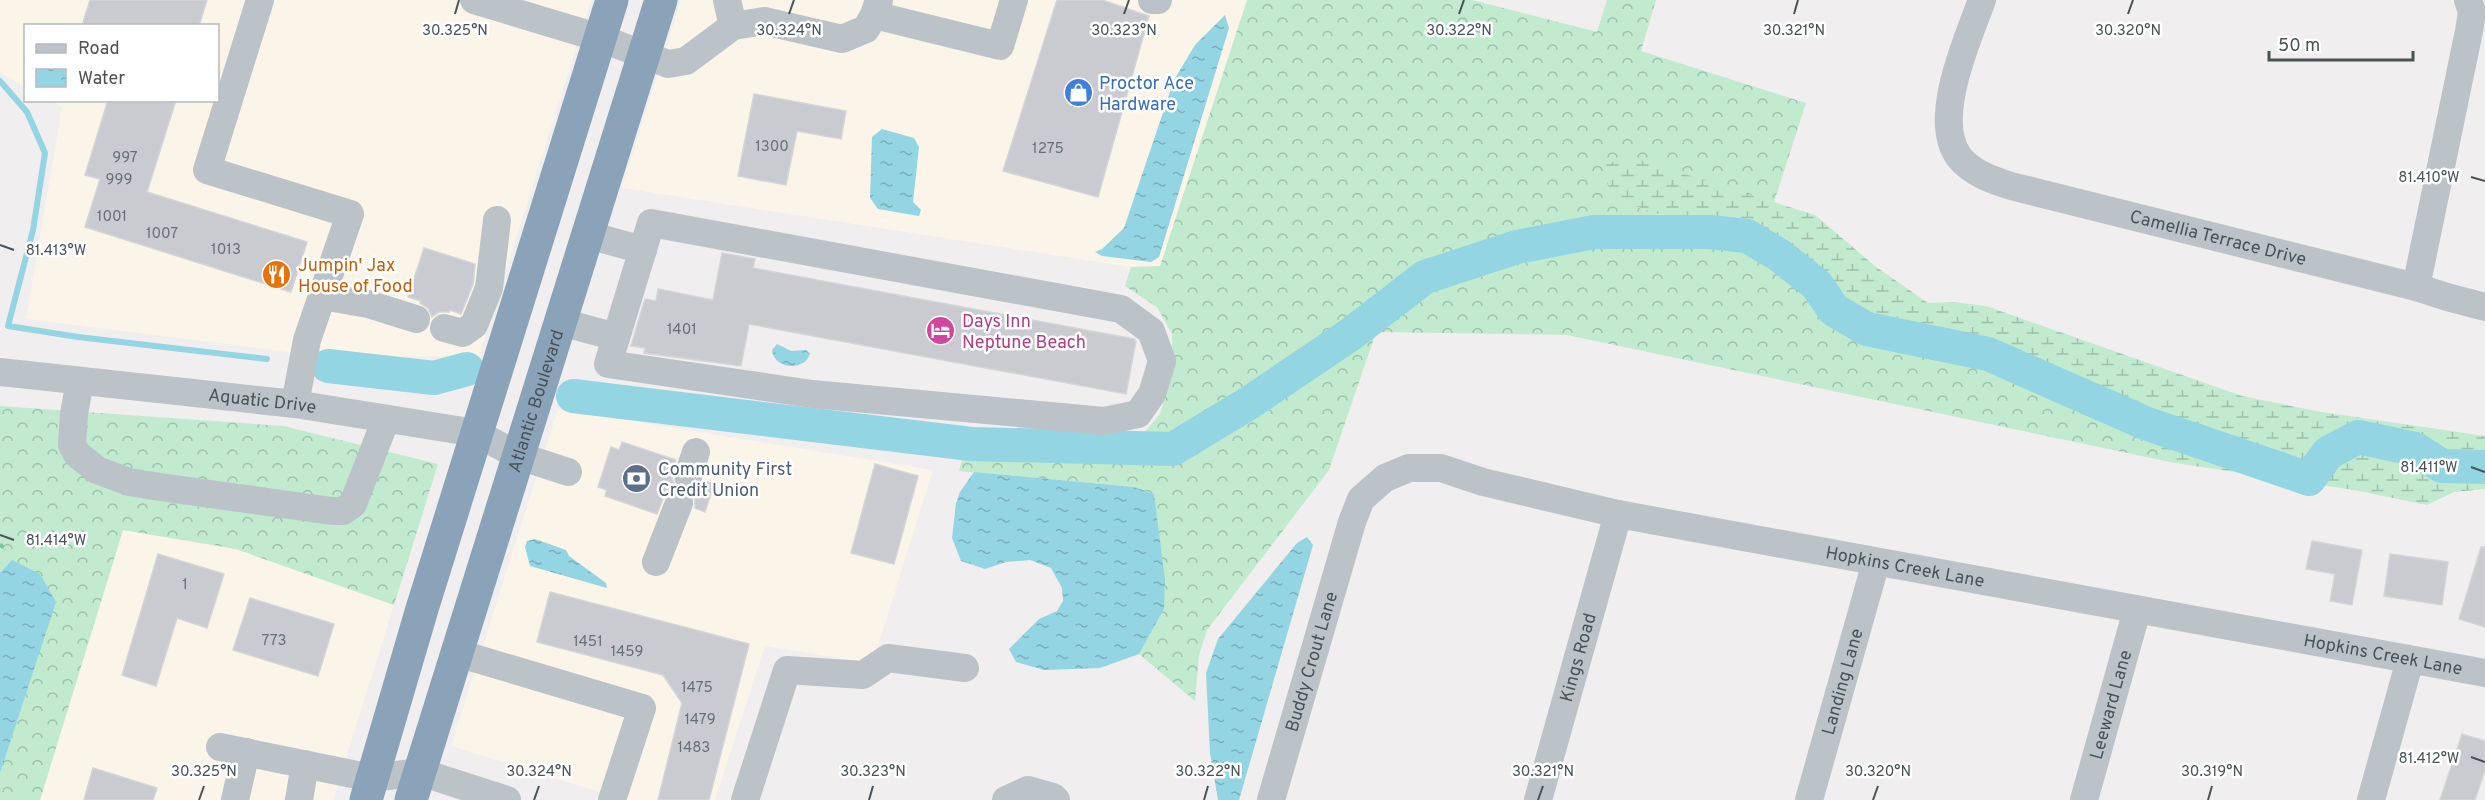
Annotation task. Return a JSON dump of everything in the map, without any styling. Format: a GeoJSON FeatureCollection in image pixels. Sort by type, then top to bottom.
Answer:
{"type":"FeatureCollection","features":[{"type":"Feature","properties":{"kind":"highway"},"geometry":{"type":"LineString","coordinates":[[369,789],[476,433],[612,0]]}},
{"type":"Feature","properties":{"kind":"highway","name":"Atlantic Boulevard"},"geometry":{"type":"LineString","coordinates":[[416,786],[661,0]]}},
{"type":"Feature","properties":{"kind":"street"},"geometry":{"type":"LineString","coordinates":[[260,0],[207,170],[350,214],[307,340],[295,404]]}},
{"type":"Feature","properties":{"kind":"street"},"geometry":{"type":"LineString","coordinates":[[474,0],[600,38],[668,64],[686,61],[730,13],[842,39],[866,29],[876,8],[1000,46],[1014,0]]}},
{"type":"Feature","properties":{"kind":"street"},"geometry":{"type":"LineString","coordinates":[[1152,0],[1158,0]]}},
{"type":"Feature","properties":{"kind":"street","name":"Camellia Terrace Drive"},"geometry":{"type":"LineString","coordinates":[[1982,0],[1963,54],[1948,108],[1948,125],[1958,155],[1971,169],[2011,186],[2416,286],[2485,307]]}},
{"type":"Feature","properties":{"kind":"street"},"geometry":{"type":"LineString","coordinates":[[2416,286],[2469,31],[2472,12],[2468,0]]}},
{"type":"Feature","properties":{"kind":"street"},"geometry":{"type":"LineString","coordinates":[[444,328],[463,333],[474,325],[489,288],[497,220]]}},
{"type":"Feature","properties":{"kind":"street"},"geometry":{"type":"LineString","coordinates":[[651,223],[1120,309],[1151,331],[1162,361],[1152,394],[1138,414],[1104,421],[812,394],[608,364],[643,250],[651,223]]}},
{"type":"Feature","properties":{"kind":"street"},"geometry":{"type":"LineString","coordinates":[[588,235],[643,250]]}},
{"type":"Feature","properties":{"kind":"street"},"geometry":{"type":"LineString","coordinates":[[322,296],[368,303],[416,319]]}},
{"type":"Feature","properties":{"kind":"street"},"geometry":{"type":"LineString","coordinates":[[561,321],[616,337]]}},
{"type":"Feature","properties":{"kind":"street","name":"Aquatic Drive"},"geometry":{"type":"LineString","coordinates":[[0,372],[295,404],[476,433],[519,456],[568,472]]}},
{"type":"Feature","properties":{"kind":"street"},"geometry":{"type":"LineString","coordinates":[[80,381],[74,414],[72,445],[77,454],[97,470],[129,482],[343,511],[353,504],[386,419]]}},
{"type":"Feature","properties":{"kind":"street","name":"Hopkins Creek Lane"},"geometry":{"type":"LineString","coordinates":[[1352,522],[1361,499],[1385,478],[1408,468],[1441,468],[1483,482],[1618,514],[2137,610],[2224,623],[2485,673]]}},
{"type":"Feature","properties":{"kind":"street"},"geometry":{"type":"LineString","coordinates":[[656,562],[679,503]]}},
{"type":"Feature","properties":{"kind":"street","name":"Kings Road"},"geometry":{"type":"LineString","coordinates":[[1538,800],[1618,514]]}},
{"type":"Feature","properties":{"kind":"street","name":"Buddy Crout Lane"},"geometry":{"type":"LineString","coordinates":[[1271,800],[1352,522]]}},
{"type":"Feature","properties":{"kind":"street","name":"Landing Lane"},"geometry":{"type":"LineString","coordinates":[[1809,800],[1876,562]]}},
{"type":"Feature","properties":{"kind":"street","name":"Leeward Lane"},"geometry":{"type":"LineString","coordinates":[[2084,800],[2137,610]]}},
{"type":"Feature","properties":{"kind":"street"},"geometry":{"type":"LineString","coordinates":[[457,653],[642,708],[612,800]]}},
{"type":"Feature","properties":{"kind":"street"},"geometry":{"type":"LineString","coordinates":[[745,800],[787,670],[863,675],[888,658],[965,668]]}},
{"type":"Feature","properties":{"kind":"street"},"geometry":{"type":"LineString","coordinates":[[2371,800],[2410,660]]}},
{"type":"Feature","properties":{"kind":"street"},"geometry":{"type":"LineString","coordinates":[[235,800],[233,749],[305,764],[369,789],[416,786],[507,800]]}},
{"type":"Feature","properties":{"kind":"street"},"geometry":{"type":"LineString","coordinates":[[299,800],[305,764]]}},
{"type":"Feature","properties":{"kind":"street"},"geometry":{"type":"LineString","coordinates":[[1006,800],[1028,790],[1053,797],[1056,800]]}},
{"type":"Feature","properties":{"kind":"path"},"geometry":{"type":"LineString","coordinates":[[0,544],[5,550]]}},
{"type":"Feature","properties":{"kind":"shaded area"},"geometry":{"type":"Polygon","coordinates":[[[0,0],[591,0],[479,356],[327,357],[26,319],[62,107],[52,102],[219,102],[219,24],[24,24],[24,86],[0,73],[0,0]]]}},
{"type":"Feature","properties":{"kind":"shaded area"},"geometry":{"type":"Polygon","coordinates":[[[681,0],[1247,0],[1160,267],[1131,267],[622,188],[681,0]]]}},
{"type":"Feature","properties":{"kind":"shaded area"},"geometry":{"type":"Polygon","coordinates":[[[558,409],[933,470],[877,649],[859,661],[765,646],[715,800],[625,800],[451,746],[558,409]]]}},
{"type":"Feature","properties":{"kind":"shaded area"},"geometry":{"type":"Polygon","coordinates":[[[123,530],[236,549],[394,605],[333,800],[40,800],[123,530]]]}},
{"type":"Feature","properties":{"kind":"green space"},"geometry":{"type":"Polygon","coordinates":[[[1247,0],[1472,0],[1597,32],[1607,0],[1656,0],[1641,51],[1806,103],[1774,202],[1678,174],[1630,204],[1717,235],[1814,296],[1848,328],[1890,341],[1976,358],[2138,437],[2175,463],[1567,335],[1376,332],[1329,470],[1207,630],[1199,655],[1195,701],[1139,654],[1164,609],[1154,494],[1134,487],[959,471],[969,435],[1137,441],[1160,414],[1173,371],[1172,334],[1157,307],[1125,286],[1131,267],[1160,266],[1247,0]]]}},
{"type":"Feature","properties":{"kind":"green space"},"geometry":{"type":"Polygon","coordinates":[[[1627,156],[1815,215],[1875,266],[1928,303],[1953,302],[1986,306],[2242,396],[2321,412],[2485,436],[2485,489],[2454,492],[2427,505],[2354,490],[2175,463],[2138,437],[1976,358],[1890,341],[1848,328],[1814,296],[1717,235],[1630,204],[1609,189],[1605,165],[1627,156]]]}},
{"type":"Feature","properties":{"kind":"green space"},"geometry":{"type":"Polygon","coordinates":[[[0,406],[283,426],[438,464],[394,605],[236,549],[123,530],[40,800],[0,800],[0,406]]]}},
{"type":"Feature","properties":{"kind":"water"},"geometry":{"type":"Polygon","coordinates":[[[1225,15],[1229,28],[1159,257],[1151,262],[1102,256],[1095,252],[1102,249],[1124,228],[1174,80],[1195,45],[1225,15]]]}},
{"type":"Feature","properties":{"kind":"water"},"geometry":{"type":"Polygon","coordinates":[[[882,129],[914,138],[919,147],[913,202],[921,210],[919,216],[878,209],[870,198],[872,137],[882,129]]]}},
{"type":"Feature","properties":{"kind":"water"},"geometry":{"type":"Polygon","coordinates":[[[777,344],[791,351],[806,350],[810,354],[802,364],[790,366],[783,364],[774,356],[772,350],[777,344]]]}},
{"type":"Feature","properties":{"kind":"water"},"geometry":{"type":"Polygon","coordinates":[[[974,472],[1134,487],[1154,494],[1165,580],[1164,609],[1139,654],[1100,668],[1044,670],[1016,662],[1009,649],[1039,619],[1057,611],[1063,601],[1062,588],[1051,568],[1030,560],[1006,562],[985,569],[961,561],[952,538],[956,503],[960,492],[974,472]]]}},
{"type":"Feature","properties":{"kind":"water"},"geometry":{"type":"Polygon","coordinates":[[[1307,537],[1313,545],[1239,800],[1218,800],[1210,753],[1206,673],[1218,639],[1297,543],[1307,537]]]}},
{"type":"Feature","properties":{"kind":"water"},"geometry":{"type":"Polygon","coordinates":[[[535,539],[566,550],[569,556],[606,583],[607,588],[530,566],[525,547],[527,541],[535,539]]]}},
{"type":"Feature","properties":{"kind":"water"},"geometry":{"type":"Polygon","coordinates":[[[12,560],[40,574],[56,602],[0,773],[0,573],[12,560]]]}},
{"type":"Feature","properties":{"kind":"building"},"geometry":{"type":"Polygon","coordinates":[[[90,0],[207,0],[200,24],[83,24],[90,0]]]}},
{"type":"Feature","properties":{"kind":"building","name":"Proctor Ace Hardware"},"geometry":{"type":"Polygon","coordinates":[[[1057,0],[1102,0],[1149,16],[1098,197],[1003,171],[1057,0]]]}},
{"type":"Feature","properties":{"kind":"building"},"geometry":{"type":"Polygon","coordinates":[[[754,94],[846,111],[841,139],[797,131],[786,185],[738,176],[754,94]]]}},
{"type":"Feature","properties":{"kind":"building"},"geometry":{"type":"Polygon","coordinates":[[[107,102],[175,102],[147,192],[307,242],[291,292],[85,227],[100,179],[85,175],[107,102]]]}},
{"type":"Feature","properties":{"kind":"building"},"geometry":{"type":"Polygon","coordinates":[[[424,248],[475,264],[473,284],[461,314],[450,310],[439,312],[432,317],[428,308],[420,303],[421,301],[408,297],[424,248]]]}},
{"type":"Feature","properties":{"kind":"building","name":"Days Inn Neptune Beach"},"geometry":{"type":"Polygon","coordinates":[[[722,253],[755,259],[753,268],[1134,339],[1136,341],[1126,394],[749,324],[741,366],[644,353],[645,348],[631,346],[645,299],[656,301],[658,289],[713,300],[722,253]]]}},
{"type":"Feature","properties":{"kind":"building","name":"Community First Credit Union"},"geometry":{"type":"Polygon","coordinates":[[[622,442],[676,460],[672,479],[676,487],[664,496],[657,514],[605,496],[607,490],[598,487],[611,447],[619,450],[622,442]]]}},
{"type":"Feature","properties":{"kind":"building"},"geometry":{"type":"Polygon","coordinates":[[[875,464],[918,476],[894,564],[851,553],[875,464]]]}},
{"type":"Feature","properties":{"kind":"building"},"geometry":{"type":"Polygon","coordinates":[[[704,481],[714,484],[705,512],[695,508],[695,500],[691,492],[698,489],[704,481]]]}},
{"type":"Feature","properties":{"kind":"building"},"geometry":{"type":"Polygon","coordinates":[[[2312,541],[2362,550],[2352,605],[2330,601],[2335,574],[2306,569],[2312,541]]]}},
{"type":"Feature","properties":{"kind":"building"},"geometry":{"type":"Polygon","coordinates":[[[2481,547],[2485,547],[2485,627],[2459,619],[2481,547]]]}},
{"type":"Feature","properties":{"kind":"building"},"geometry":{"type":"Polygon","coordinates":[[[158,554],[224,574],[207,628],[177,618],[156,686],[122,675],[158,554]]]}},
{"type":"Feature","properties":{"kind":"building"},"geometry":{"type":"Polygon","coordinates":[[[2390,554],[2448,562],[2442,605],[2384,596],[2390,554]]]}},
{"type":"Feature","properties":{"kind":"building"},"geometry":{"type":"Polygon","coordinates":[[[550,592],[749,644],[709,800],[658,800],[682,703],[663,675],[537,642],[550,592]]]}},
{"type":"Feature","properties":{"kind":"building"},"geometry":{"type":"Polygon","coordinates":[[[250,598],[334,624],[318,676],[233,650],[250,598]]]}},
{"type":"Feature","properties":{"kind":"building"},"geometry":{"type":"Polygon","coordinates":[[[2462,734],[2485,741],[2485,770],[2475,800],[2440,800],[2462,734]]]}},
{"type":"Feature","properties":{"kind":"building"},"geometry":{"type":"Polygon","coordinates":[[[93,768],[157,788],[153,800],[84,800],[93,768]]]}},
{"type":"Feature","properties":{"kind":"waterway"},"geometry":{"type":"LineString","coordinates":[[0,81],[27,112],[45,153],[33,230],[8,326],[78,337],[267,359]]}},
{"type":"Feature","properties":{"kind":"waterway"},"geometry":{"type":"LineString","coordinates":[[573,396],[971,444],[1173,449],[1249,403],[1351,334],[1425,277],[1517,247],[1594,232],[1709,232],[1747,236],[1779,255],[1817,285],[1834,310],[1867,329],[1988,354],[2145,423],[2309,479],[2328,453],[2358,437],[2415,449],[2442,466],[2485,467]]}},
{"type":"Feature","properties":{"kind":"waterway"},"geometry":{"type":"LineString","coordinates":[[328,366],[434,378],[467,369]]}},
{"type":"Feature","properties":{"kind":"place","name":"Proctor Ace Hardware"},"geometry":{"type":"Point","coordinates":[1078,93]}},
{"type":"Feature","properties":{"kind":"place","name":"Jumpin' Jax House of Food"},"geometry":{"type":"Point","coordinates":[277,275]}},
{"type":"Feature","properties":{"kind":"place","name":"Days Inn Neptune Beach"},"geometry":{"type":"Point","coordinates":[941,331]}},
{"type":"Feature","properties":{"kind":"place","name":"Community First Credit Union"},"geometry":{"type":"Point","coordinates":[637,479]}}]}
